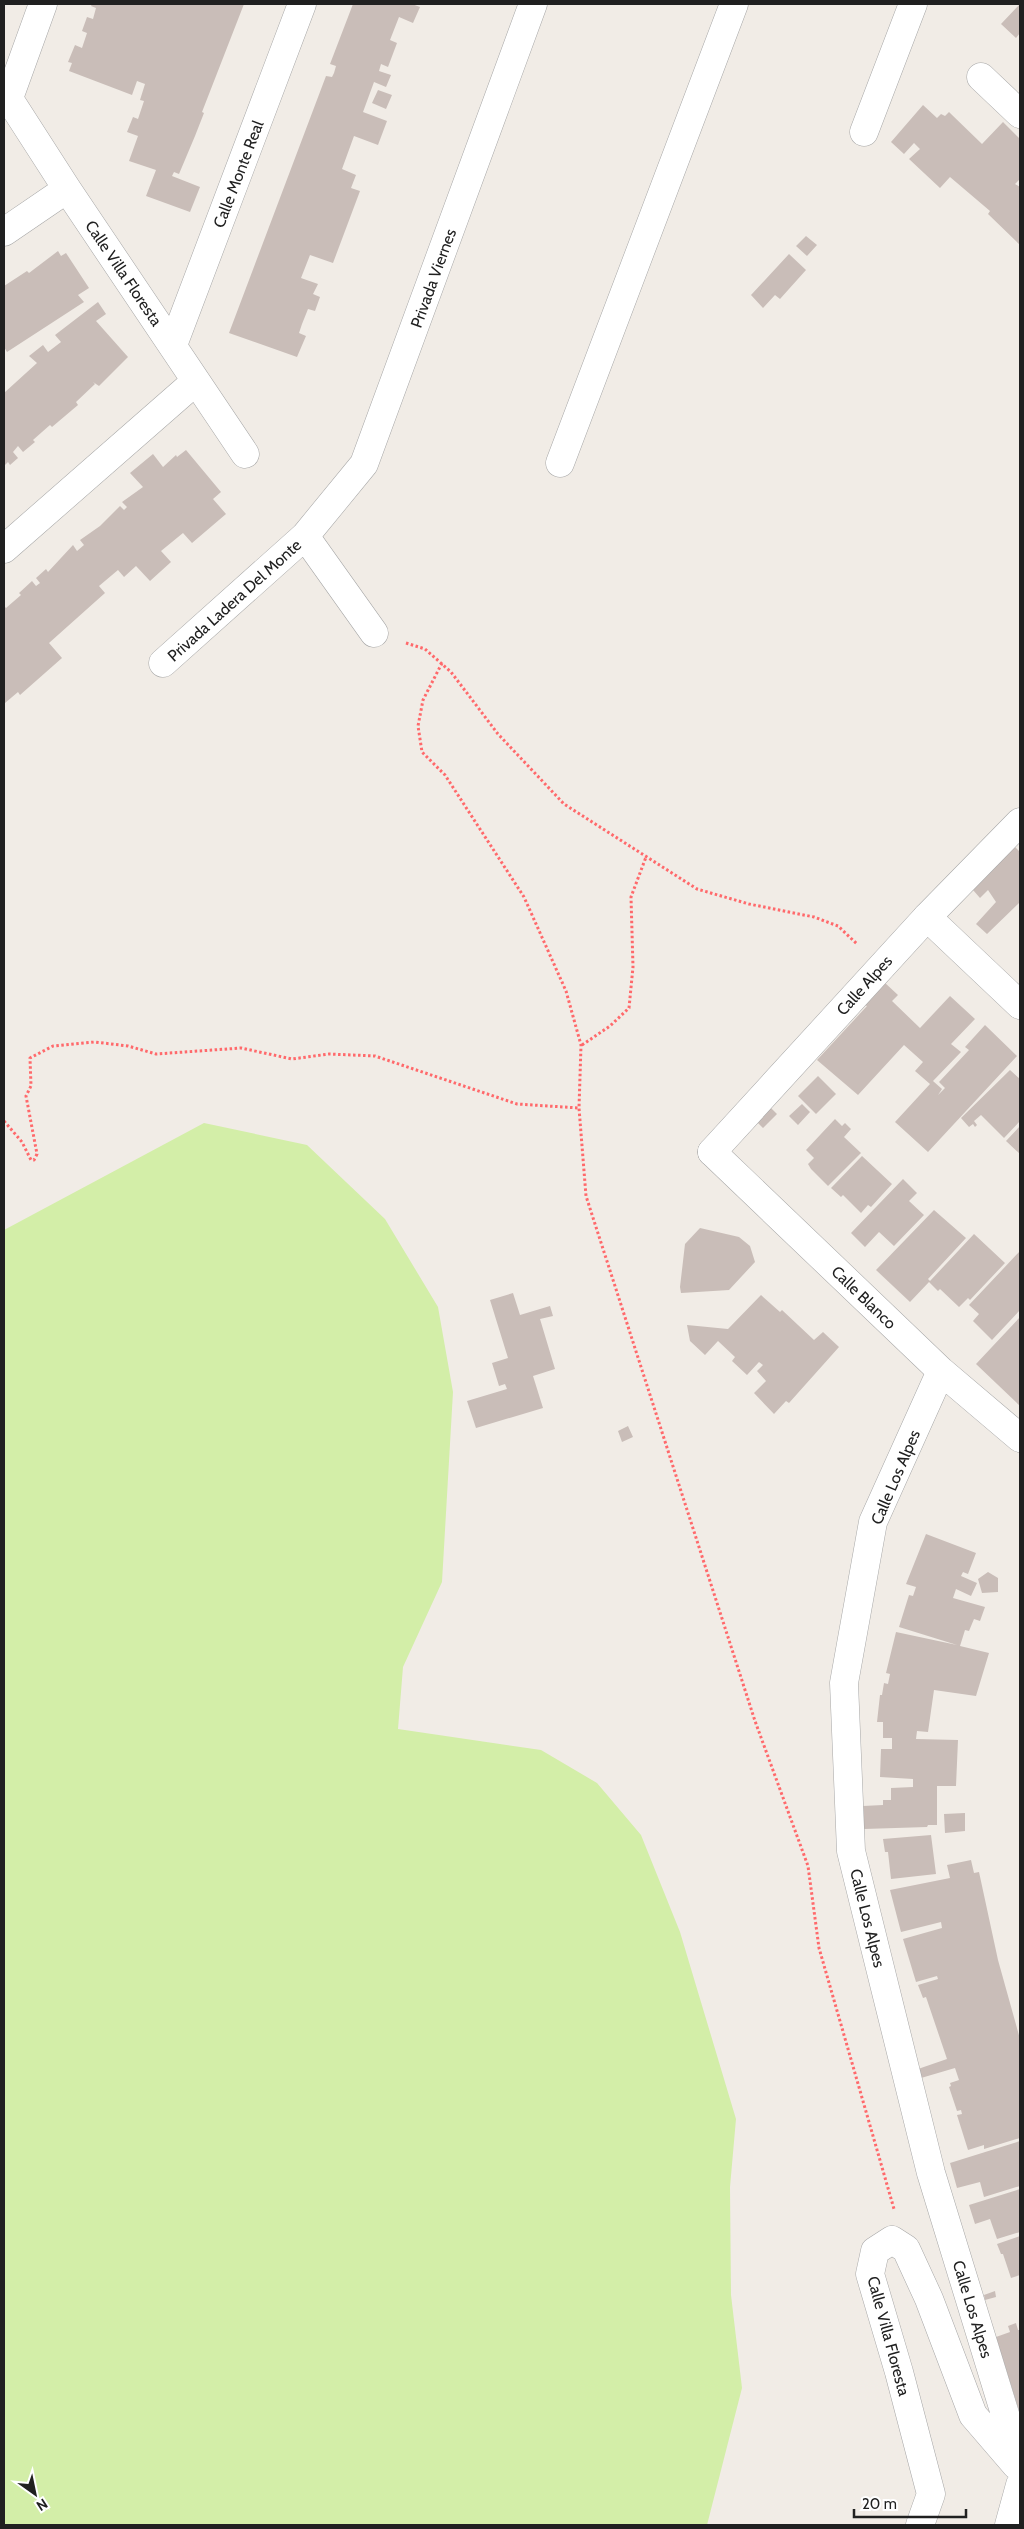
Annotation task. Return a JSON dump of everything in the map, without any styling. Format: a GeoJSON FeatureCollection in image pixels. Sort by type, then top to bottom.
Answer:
{"type":"FeatureCollection","features":[{"type":"Feature","properties":{"kind":"street"},"geometry":{"type":"LineString","coordinates":[[6,95],[43,4]]}},
{"type":"Feature","properties":{"kind":"street","name":"Calle Monte Real"},"geometry":{"type":"LineString","coordinates":[[173,345],[302,4]]}},
{"type":"Feature","properties":{"kind":"street","name":"Privada Viernes"},"geometry":{"type":"LineString","coordinates":[[305,536],[364,464],[534,4]]}},
{"type":"Feature","properties":{"kind":"street"},"geometry":{"type":"LineString","coordinates":[[560,463],[734,4]]}},
{"type":"Feature","properties":{"kind":"street"},"geometry":{"type":"LineString","coordinates":[[864,132],[913,4]]}},
{"type":"Feature","properties":{"kind":"street"},"geometry":{"type":"LineString","coordinates":[[981,77],[1020,114]]}},
{"type":"Feature","properties":{"kind":"street","name":"Calle Villa Floresta"},"geometry":{"type":"LineString","coordinates":[[6,95],[245,454]]}},
{"type":"Feature","properties":{"kind":"street"},"geometry":{"type":"LineString","coordinates":[[4,232],[67,189]]}},
{"type":"Feature","properties":{"kind":"street"},"geometry":{"type":"LineString","coordinates":[[4,549],[196,381]]}},
{"type":"Feature","properties":{"kind":"street"},"geometry":{"type":"LineString","coordinates":[[305,536],[374,633]]}},
{"type":"Feature","properties":{"kind":"street","name":"Privada Ladera Del Monte"},"geometry":{"type":"LineString","coordinates":[[163,663],[305,536]]}},
{"type":"Feature","properties":{"kind":"street","name":"Calle Alpes"},"geometry":{"type":"LineString","coordinates":[[712,1152],[927,917],[1020,822]]}},
{"type":"Feature","properties":{"kind":"street"},"geometry":{"type":"LineString","coordinates":[[927,917],[1020,1005]]}},
{"type":"Feature","properties":{"kind":"street","name":"Calle Blanco"},"geometry":{"type":"LineString","coordinates":[[712,1152],[941,1371],[1020,1438]]}},
{"type":"Feature","properties":{"kind":"street","name":"Calle Los Alpes"},"geometry":{"type":"LineString","coordinates":[[941,1371],[874,1522],[870,1540],[844,1683],[851,1852],[931,2173],[1020,2463]]}},
{"type":"Feature","properties":{"kind":"street","name":"Calle Villa Floresta"},"geometry":{"type":"LineString","coordinates":[[906,2249],[892,2240],[875,2251],[870,2274],[899,2372],[931,2494],[920,2525]]}},
{"type":"Feature","properties":{"kind":"street"},"geometry":{"type":"LineString","coordinates":[[906,2249],[929,2299],[973,2414],[1020,2470]]}},
{"type":"Feature","properties":{"kind":"street"},"geometry":{"type":"LineString","coordinates":[[1009,2525],[1020,2485]]}},
{"type":"Feature","properties":{"kind":"path"},"geometry":{"type":"LineString","coordinates":[[400,641],[425,648],[442,663],[498,734],[564,804],[697,889],[750,904],[814,917],[838,926],[882,966]]}},
{"type":"Feature","properties":{"kind":"path"},"geometry":{"type":"LineString","coordinates":[[442,663],[423,700],[418,726],[422,752],[445,775],[524,897],[566,991],[581,1045],[580,1108],[586,1196],[755,1721],[808,1866],[819,1948],[906,2249]]}},
{"type":"Feature","properties":{"kind":"path"},"geometry":{"type":"LineString","coordinates":[[581,1045],[610,1026],[629,1008],[633,967],[631,897],[646,857]]}},
{"type":"Feature","properties":{"kind":"path"},"geometry":{"type":"LineString","coordinates":[[4,1120],[22,1142],[31,1160],[34,1160],[37,1154],[26,1096],[31,1086],[30,1058],[54,1046],[95,1042],[128,1046],[156,1054],[241,1048],[292,1059],[330,1054],[375,1056],[517,1104],[580,1108]]}},
{"type":"Feature","properties":{"kind":"green space"},"geometry":{"type":"Polygon","coordinates":[[[204,1123],[307,1145],[385,1219],[438,1307],[453,1392],[442,1582],[403,1667],[398,1729],[541,1750],[597,1783],[641,1835],[680,1932],[736,2119],[730,2187],[731,2295],[742,2388],[707,2525],[4,2525],[4,1230],[204,1123]]]}},
{"type":"Feature","properties":{"kind":"building"},"geometry":{"type":"Polygon","coordinates":[[[92,4],[244,4],[202,112],[204,113],[195,136],[179,174],[174,172],[172,176],[200,187],[190,212],[146,196],[156,170],[129,161],[138,136],[127,132],[133,117],[138,119],[144,101],[140,100],[145,84],[137,81],[132,95],[69,71],[72,63],[68,62],[75,45],[82,48],[87,33],[82,31],[87,17],[93,19],[96,8],[91,6],[92,4]]]}},
{"type":"Feature","properties":{"kind":"building"},"geometry":{"type":"Polygon","coordinates":[[[353,4],[412,4],[420,7],[413,23],[399,17],[390,40],[397,43],[388,67],[381,64],[379,71],[391,75],[386,87],[374,82],[363,112],[387,121],[378,145],[354,136],[342,169],[356,175],[351,188],[360,191],[333,263],[310,255],[301,278],[318,284],[313,294],[320,297],[315,311],[308,309],[302,324],[299,333],[306,336],[297,357],[229,333],[326,76],[332,77],[334,73],[336,66],[330,64],[353,4]]]}},
{"type":"Feature","properties":{"kind":"building"},"geometry":{"type":"Polygon","coordinates":[[[1020,4],[1020,33],[1016,38],[1001,24],[1020,4]]]}},
{"type":"Feature","properties":{"kind":"building"},"geometry":{"type":"Polygon","coordinates":[[[378,90],[392,95],[386,109],[372,103],[378,90]]]}},
{"type":"Feature","properties":{"kind":"building"},"geometry":{"type":"Polygon","coordinates":[[[923,105],[937,118],[941,114],[945,116],[949,112],[982,144],[1003,122],[1020,139],[1020,179],[1015,184],[1020,187],[1020,245],[988,214],[990,211],[950,177],[940,188],[909,159],[920,149],[914,143],[904,154],[891,142],[923,105]]]}},
{"type":"Feature","properties":{"kind":"building"},"geometry":{"type":"Polygon","coordinates":[[[806,236],[817,245],[807,256],[796,246],[806,236]]]}},
{"type":"Feature","properties":{"kind":"building"},"geometry":{"type":"Polygon","coordinates":[[[58,251],[61,256],[66,253],[89,288],[78,295],[84,302],[7,352],[4,347],[4,286],[27,271],[29,273],[58,251]]]}},
{"type":"Feature","properties":{"kind":"building"},"geometry":{"type":"Polygon","coordinates":[[[789,254],[806,270],[780,299],[775,295],[763,308],[751,295],[789,254]]]}},
{"type":"Feature","properties":{"kind":"building"},"geometry":{"type":"Polygon","coordinates":[[[98,302],[106,314],[96,321],[128,357],[99,386],[93,382],[95,384],[76,402],[78,405],[52,427],[50,425],[23,452],[18,446],[13,452],[18,458],[10,465],[8,462],[4,466],[4,393],[37,363],[29,356],[43,345],[48,352],[61,342],[55,335],[98,302]]]}},
{"type":"Feature","properties":{"kind":"building"},"geometry":{"type":"Polygon","coordinates":[[[186,450],[221,492],[213,499],[226,514],[192,543],[183,533],[161,551],[171,562],[150,581],[136,566],[124,577],[118,570],[99,586],[105,593],[49,643],[62,658],[20,695],[18,692],[5,703],[4,606],[6,608],[21,595],[19,593],[32,581],[36,586],[40,583],[36,578],[46,569],[48,572],[73,545],[77,551],[84,545],[80,540],[100,526],[120,506],[124,510],[127,507],[122,502],[143,487],[130,473],[153,454],[163,467],[176,455],[177,457],[186,450]]]}},
{"type":"Feature","properties":{"kind":"building"},"geometry":{"type":"Polygon","coordinates":[[[1014,846],[1020,852],[1020,902],[987,934],[976,924],[996,902],[988,890],[980,898],[973,890],[1014,846]]]}},
{"type":"Feature","properties":{"kind":"building"},"geometry":{"type":"Polygon","coordinates":[[[884,982],[898,995],[892,1001],[920,1028],[950,996],[975,1019],[951,1044],[961,1052],[933,1081],[942,1089],[938,1095],[945,1088],[939,1082],[969,1050],[965,1047],[985,1025],[1017,1056],[928,1152],[895,1122],[930,1084],[915,1071],[923,1062],[904,1045],[858,1095],[817,1060],[867,1006],[863,1004],[884,982]]]}},
{"type":"Feature","properties":{"kind":"building"},"geometry":{"type":"Polygon","coordinates":[[[1010,1070],[1020,1079],[1020,1121],[1004,1138],[981,1115],[974,1121],[977,1125],[975,1127],[973,1124],[969,1127],[961,1118],[1010,1070]]]}},
{"type":"Feature","properties":{"kind":"building"},"geometry":{"type":"Polygon","coordinates":[[[818,1076],[836,1094],[816,1114],[798,1096],[818,1076]]]}},
{"type":"Feature","properties":{"kind":"building"},"geometry":{"type":"Polygon","coordinates":[[[802,1104],[810,1112],[798,1125],[789,1116],[802,1104]]]}},
{"type":"Feature","properties":{"kind":"building"},"geometry":{"type":"Polygon","coordinates":[[[771,1108],[777,1114],[763,1128],[757,1122],[771,1108]]]}},
{"type":"Feature","properties":{"kind":"building"},"geometry":{"type":"Polygon","coordinates":[[[835,1119],[842,1126],[845,1123],[851,1129],[844,1137],[861,1153],[828,1186],[811,1169],[808,1164],[814,1158],[806,1150],[835,1119]]]}},
{"type":"Feature","properties":{"kind":"building"},"geometry":{"type":"Polygon","coordinates":[[[1020,1126],[1020,1154],[1006,1141],[1020,1126]]]}},
{"type":"Feature","properties":{"kind":"building"},"geometry":{"type":"Polygon","coordinates":[[[862,1156],[892,1184],[871,1207],[868,1205],[861,1213],[843,1195],[841,1197],[831,1188],[862,1156]]]}},
{"type":"Feature","properties":{"kind":"building"},"geometry":{"type":"Polygon","coordinates":[[[903,1179],[917,1193],[909,1201],[924,1215],[894,1246],[879,1232],[865,1247],[851,1233],[903,1179]]]}},
{"type":"Feature","properties":{"kind":"building"},"geometry":{"type":"Polygon","coordinates":[[[934,1210],[966,1238],[928,1279],[930,1281],[974,1234],[1005,1263],[970,1300],[968,1298],[959,1307],[940,1289],[938,1291],[929,1282],[910,1302],[876,1270],[934,1210]]]}},
{"type":"Feature","properties":{"kind":"building"},"geometry":{"type":"Polygon","coordinates":[[[700,1228],[739,1237],[750,1246],[755,1262],[729,1290],[681,1293],[685,1244],[700,1228]]]}},
{"type":"Feature","properties":{"kind":"building"},"geometry":{"type":"Polygon","coordinates":[[[1020,1251],[1020,1310],[992,1340],[973,1321],[979,1314],[969,1305],[1020,1251]]]}},
{"type":"Feature","properties":{"kind":"building"},"geometry":{"type":"Polygon","coordinates":[[[513,1293],[520,1315],[550,1306],[553,1316],[540,1319],[555,1369],[533,1376],[543,1408],[476,1428],[467,1401],[507,1389],[505,1384],[499,1386],[492,1363],[508,1358],[490,1300],[513,1293]]]}},
{"type":"Feature","properties":{"kind":"building"},"geometry":{"type":"Polygon","coordinates":[[[761,1295],[780,1312],[782,1310],[814,1340],[823,1332],[839,1347],[789,1403],[786,1401],[774,1414],[754,1393],[766,1381],[757,1371],[763,1365],[759,1362],[747,1375],[732,1361],[735,1357],[718,1341],[705,1355],[690,1341],[687,1325],[728,1329],[761,1295]]]}},
{"type":"Feature","properties":{"kind":"building"},"geometry":{"type":"Polygon","coordinates":[[[1020,1317],[1020,1406],[976,1364],[1020,1317]]]}},
{"type":"Feature","properties":{"kind":"building"},"geometry":{"type":"Polygon","coordinates":[[[628,1426],[633,1437],[622,1442],[618,1431],[628,1426]]]}},
{"type":"Feature","properties":{"kind":"building"},"geometry":{"type":"Polygon","coordinates":[[[926,1534],[976,1553],[968,1574],[963,1572],[961,1576],[977,1583],[971,1596],[956,1589],[953,1598],[985,1607],[980,1621],[974,1619],[969,1631],[965,1630],[960,1646],[989,1653],[976,1696],[934,1690],[928,1732],[917,1731],[916,1739],[958,1740],[956,1786],[937,1786],[937,1825],[864,1829],[863,1806],[883,1805],[883,1800],[891,1800],[891,1788],[913,1787],[913,1779],[880,1777],[881,1749],[892,1749],[892,1738],[883,1738],[883,1722],[877,1722],[880,1695],[882,1695],[884,1683],[888,1684],[890,1674],[886,1673],[896,1632],[957,1645],[899,1627],[909,1595],[913,1596],[916,1587],[906,1584],[926,1534]]]}},
{"type":"Feature","properties":{"kind":"building"},"geometry":{"type":"Polygon","coordinates":[[[988,1572],[998,1578],[998,1592],[982,1593],[978,1579],[988,1572]]]}},
{"type":"Feature","properties":{"kind":"building"},"geometry":{"type":"Polygon","coordinates":[[[965,1813],[965,1831],[945,1833],[944,1814],[965,1813]]]}},
{"type":"Feature","properties":{"kind":"building"},"geometry":{"type":"Polygon","coordinates":[[[931,1835],[936,1874],[891,1879],[888,1852],[885,1852],[883,1839],[931,1835]]]}},
{"type":"Feature","properties":{"kind":"building"},"geometry":{"type":"Polygon","coordinates":[[[971,1860],[974,1873],[979,1872],[998,1960],[1020,2039],[1020,2138],[984,2149],[984,2145],[968,2150],[957,2115],[962,2114],[961,2110],[957,2111],[949,2087],[951,2086],[950,2083],[959,2080],[955,2068],[921,2078],[918,2069],[947,2059],[926,1997],[923,1998],[918,1985],[938,1979],[937,1976],[916,1982],[903,1939],[942,1928],[941,1922],[901,1932],[890,1890],[950,1878],[947,1865],[971,1860]]]}},
{"type":"Feature","properties":{"kind":"building"},"geometry":{"type":"Polygon","coordinates":[[[1020,2141],[1020,2186],[984,2197],[980,2182],[957,2188],[950,2163],[1020,2141]]]}},
{"type":"Feature","properties":{"kind":"building"},"geometry":{"type":"Polygon","coordinates":[[[1020,2189],[1020,2232],[997,2239],[990,2219],[975,2224],[969,2205],[1020,2189]]]}},
{"type":"Feature","properties":{"kind":"building"},"geometry":{"type":"Polygon","coordinates":[[[1020,2236],[1020,2275],[1011,2278],[1003,2254],[1001,2254],[997,2244],[1020,2236]]]}},
{"type":"Feature","properties":{"kind":"building"},"geometry":{"type":"Polygon","coordinates":[[[995,2291],[996,2297],[985,2300],[984,2295],[995,2291]]]}},
{"type":"Feature","properties":{"kind":"building"},"geometry":{"type":"Polygon","coordinates":[[[1016,2323],[1018,2330],[1020,2330],[1020,2414],[996,2337],[1010,2332],[1008,2326],[1016,2323]]]}}]}
